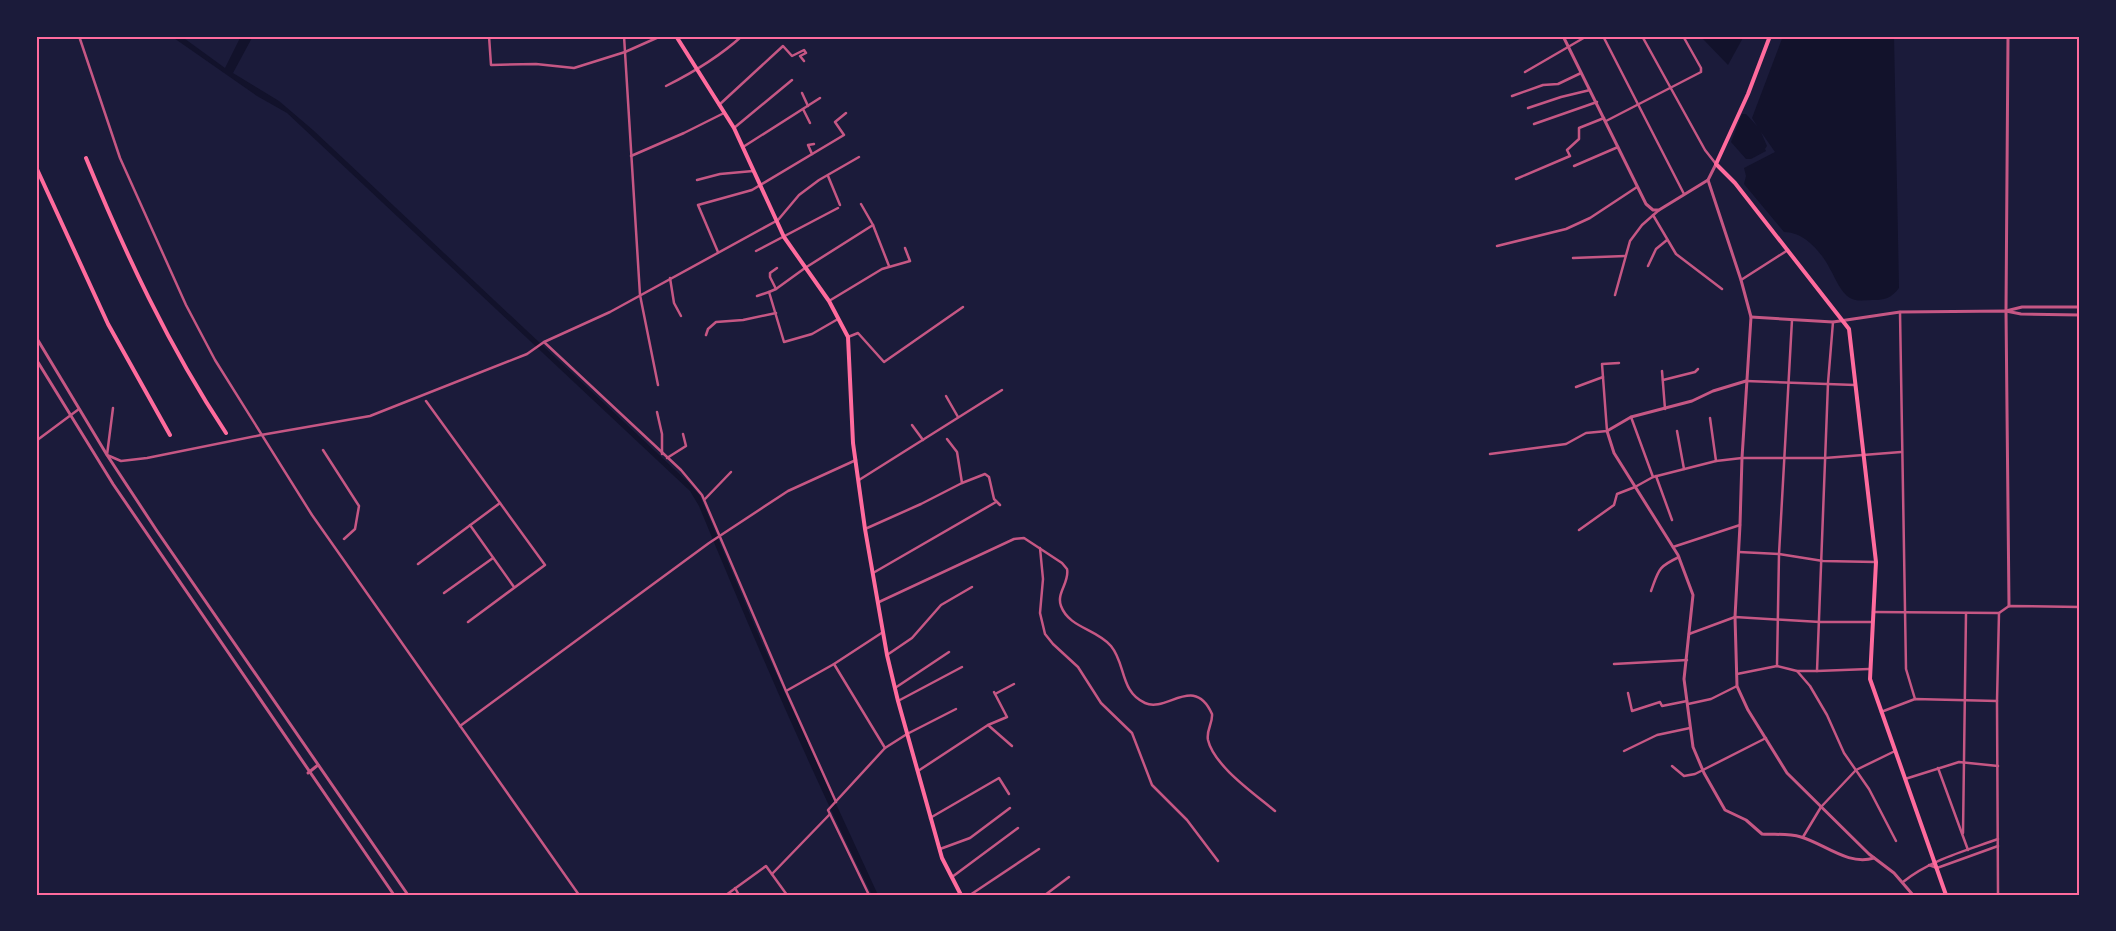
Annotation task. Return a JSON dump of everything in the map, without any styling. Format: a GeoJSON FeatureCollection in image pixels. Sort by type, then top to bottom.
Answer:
{"type":"FeatureCollection","features":[{"type":"Feature","properties":{"kind":"main road"},"geometry":{"type":"LineString","coordinates":[[676,36],[734,128],[760,186],[778,220],[784,237],[829,300],[848,337],[852,429],[865,529],[887,656],[930,818],[940,849],[961,895]]}},
{"type":"Feature","properties":{"kind":"main road"},"geometry":{"type":"LineString","coordinates":[[1770,36],[1748,94],[1716,164],[1735,183],[1849,329],[1876,562],[1869,669],[1870,679],[1880,712],[1946,895]]}},
{"type":"Feature","properties":{"kind":"main road"},"geometry":{"type":"LineString","coordinates":[[86,158],[110,218],[149,301],[226,433]]}},
{"type":"Feature","properties":{"kind":"main road"},"geometry":{"type":"LineString","coordinates":[[36,167],[108,324],[170,435]]}},
{"type":"Feature","properties":{"kind":"street"},"geometry":{"type":"LineString","coordinates":[[79,36],[115,146],[186,305],[216,360],[312,516],[579,895]]}},
{"type":"Feature","properties":{"kind":"street"},"geometry":{"type":"LineString","coordinates":[[489,36],[490,62],[493,66],[536,64],[574,68],[625,52],[661,36]]}},
{"type":"Feature","properties":{"kind":"street"},"geometry":{"type":"LineString","coordinates":[[624,36],[640,295],[658,385]]}},
{"type":"Feature","properties":{"kind":"street"},"geometry":{"type":"LineString","coordinates":[[666,86],[698,70],[726,51],[742,36]]}},
{"type":"Feature","properties":{"kind":"street"},"geometry":{"type":"LineString","coordinates":[[1564,36],[1646,204],[1653,210],[1659,210]]}},
{"type":"Feature","properties":{"kind":"street"},"geometry":{"type":"LineString","coordinates":[[1526,72],[1570,48],[1587,36]]}},
{"type":"Feature","properties":{"kind":"street"},"geometry":{"type":"LineString","coordinates":[[1604,36],[1685,196]]}},
{"type":"Feature","properties":{"kind":"street"},"geometry":{"type":"LineString","coordinates":[[1615,295],[1630,241],[1642,225],[1659,210],[1685,196],[1708,180],[1716,164],[1705,150],[1642,36]]}},
{"type":"Feature","properties":{"kind":"street"},"geometry":{"type":"LineString","coordinates":[[1516,179],[1570,156],[1567,150],[1579,139],[1580,128],[1672,89],[1701,71],[1683,36]]}},
{"type":"Feature","properties":{"kind":"street"},"geometry":{"type":"LineString","coordinates":[[2008,36],[2006,311],[2009,606]]}},
{"type":"Feature","properties":{"kind":"street"},"geometry":{"type":"LineString","coordinates":[[719,105],[783,46],[792,56],[804,50],[806,53],[800,56],[804,61]]}},
{"type":"Feature","properties":{"kind":"street"},"geometry":{"type":"LineString","coordinates":[[1512,96],[1543,85],[1558,84],[1582,72]]}},
{"type":"Feature","properties":{"kind":"street"},"geometry":{"type":"LineString","coordinates":[[734,128],[792,80]]}},
{"type":"Feature","properties":{"kind":"street"},"geometry":{"type":"LineString","coordinates":[[1528,108],[1590,90]]}},
{"type":"Feature","properties":{"kind":"street"},"geometry":{"type":"LineString","coordinates":[[802,93],[808,106]]}},
{"type":"Feature","properties":{"kind":"street"},"geometry":{"type":"LineString","coordinates":[[743,148],[820,98]]}},
{"type":"Feature","properties":{"kind":"street"},"geometry":{"type":"LineString","coordinates":[[1534,124],[1596,102]]}},
{"type":"Feature","properties":{"kind":"street"},"geometry":{"type":"LineString","coordinates":[[803,109],[810,123]]}},
{"type":"Feature","properties":{"kind":"street"},"geometry":{"type":"LineString","coordinates":[[630,156],[684,133],[724,113]]}},
{"type":"Feature","properties":{"kind":"street"},"geometry":{"type":"LineString","coordinates":[[718,252],[698,205],[760,186],[844,135],[835,122],[846,113]]}},
{"type":"Feature","properties":{"kind":"street"},"geometry":{"type":"LineString","coordinates":[[812,154],[808,145],[814,144]]}},
{"type":"Feature","properties":{"kind":"street"},"geometry":{"type":"LineString","coordinates":[[1574,166],[1618,147]]}},
{"type":"Feature","properties":{"kind":"street"},"geometry":{"type":"LineString","coordinates":[[107,455],[121,461],[147,458],[379,414],[527,354],[544,342],[610,312],[778,220],[798,195],[859,157]]}},
{"type":"Feature","properties":{"kind":"street"},"geometry":{"type":"LineString","coordinates":[[697,180],[720,174],[753,171]]}},
{"type":"Feature","properties":{"kind":"street"},"geometry":{"type":"LineString","coordinates":[[756,251],[839,207],[828,176]]}},
{"type":"Feature","properties":{"kind":"street"},"geometry":{"type":"LineString","coordinates":[[1708,180],[1741,280],[1750,317],[1735,617],[1737,686],[1748,710],[1787,773],[1874,858],[1894,873],[1913,895]]}},
{"type":"Feature","properties":{"kind":"street"},"geometry":{"type":"LineString","coordinates":[[1497,246],[1566,229],[1590,218],[1637,187]]}},
{"type":"Feature","properties":{"kind":"street"},"geometry":{"type":"LineString","coordinates":[[861,204],[873,225],[890,266]]}},
{"type":"Feature","properties":{"kind":"street"},"geometry":{"type":"LineString","coordinates":[[1653,215],[1676,254],[1722,289]]}},
{"type":"Feature","properties":{"kind":"street"},"geometry":{"type":"LineString","coordinates":[[757,296],[776,290],[805,268],[873,225]]}},
{"type":"Feature","properties":{"kind":"street"},"geometry":{"type":"LineString","coordinates":[[1648,266],[1656,249],[1667,240]]}},
{"type":"Feature","properties":{"kind":"street"},"geometry":{"type":"LineString","coordinates":[[829,300],[890,266],[910,261],[905,248]]}},
{"type":"Feature","properties":{"kind":"street"},"geometry":{"type":"LineString","coordinates":[[1741,280],[1788,250]]}},
{"type":"Feature","properties":{"kind":"street"},"geometry":{"type":"LineString","coordinates":[[1573,258],[1625,256]]}},
{"type":"Feature","properties":{"kind":"street"},"geometry":{"type":"LineString","coordinates":[[776,290],[770,273],[778,268]]}},
{"type":"Feature","properties":{"kind":"street"},"geometry":{"type":"LineString","coordinates":[[670,278],[674,303],[681,316]]}},
{"type":"Feature","properties":{"kind":"street"},"geometry":{"type":"LineString","coordinates":[[770,292],[784,342],[812,334],[839,318]]}},
{"type":"Feature","properties":{"kind":"street"},"geometry":{"type":"LineString","coordinates":[[848,337],[858,333],[884,362],[963,307]]}},
{"type":"Feature","properties":{"kind":"street"},"geometry":{"type":"LineString","coordinates":[[2006,311],[2022,307],[2080,307]]}},
{"type":"Feature","properties":{"kind":"street"},"geometry":{"type":"LineString","coordinates":[[1750,317],[1834,322],[1900,312],[2006,311],[2021,314],[2080,315]]}},
{"type":"Feature","properties":{"kind":"street"},"geometry":{"type":"LineString","coordinates":[[1900,312],[1906,669],[1915,699]]}},
{"type":"Feature","properties":{"kind":"street"},"geometry":{"type":"LineString","coordinates":[[706,335],[708,329],[716,322],[743,320],[776,314]]}},
{"type":"Feature","properties":{"kind":"street"},"geometry":{"type":"LineString","coordinates":[[1777,666],[1779,554],[1792,320]]}},
{"type":"Feature","properties":{"kind":"street"},"geometry":{"type":"LineString","coordinates":[[1817,671],[1823,561],[1828,383],[1834,322]]}},
{"type":"Feature","properties":{"kind":"street"},"geometry":{"type":"LineString","coordinates":[[36,337],[107,455],[408,895]]}},
{"type":"Feature","properties":{"kind":"street"},"geometry":{"type":"LineString","coordinates":[[544,342],[690,480],[705,499],[786,691],[836,802]]}},
{"type":"Feature","properties":{"kind":"street"},"geometry":{"type":"LineString","coordinates":[[36,360],[113,484],[308,773],[394,895]]}},
{"type":"Feature","properties":{"kind":"street"},"geometry":{"type":"LineString","coordinates":[[1619,363],[1602,364],[1607,431],[1614,453],[1674,547],[1693,595],[1684,679],[1693,746],[1703,771],[1725,810],[1746,820],[1762,834],[1787,834],[1803,838],[1846,857],[1863,861],[1874,858]]}},
{"type":"Feature","properties":{"kind":"street"},"geometry":{"type":"LineString","coordinates":[[1663,380],[1695,372],[1698,369]]}},
{"type":"Feature","properties":{"kind":"street"},"geometry":{"type":"LineString","coordinates":[[1662,371],[1665,409]]}},
{"type":"Feature","properties":{"kind":"street"},"geometry":{"type":"LineString","coordinates":[[1576,387],[1603,377]]}},
{"type":"Feature","properties":{"kind":"street"},"geometry":{"type":"LineString","coordinates":[[1490,454],[1566,444],[1586,433],[1607,431],[1631,417],[1665,409],[1746,381],[1855,385]]}},
{"type":"Feature","properties":{"kind":"street"},"geometry":{"type":"LineString","coordinates":[[859,480],[1002,390]]}},
{"type":"Feature","properties":{"kind":"street"},"geometry":{"type":"LineString","coordinates":[[946,396],[958,417]]}},
{"type":"Feature","properties":{"kind":"street"},"geometry":{"type":"LineString","coordinates":[[426,401],[545,565],[468,622]]}},
{"type":"Feature","properties":{"kind":"street"},"geometry":{"type":"LineString","coordinates":[[107,455],[114,408]]}},
{"type":"Feature","properties":{"kind":"street"},"geometry":{"type":"LineString","coordinates":[[36,441],[79,409]]}},
{"type":"Feature","properties":{"kind":"street"},"geometry":{"type":"LineString","coordinates":[[657,412],[662,434],[662,454]]}},
{"type":"Feature","properties":{"kind":"street"},"geometry":{"type":"LineString","coordinates":[[1631,417],[1672,520]]}},
{"type":"Feature","properties":{"kind":"street"},"geometry":{"type":"LineString","coordinates":[[1710,418],[1716,461]]}},
{"type":"Feature","properties":{"kind":"street"},"geometry":{"type":"LineString","coordinates":[[912,425],[923,440]]}},
{"type":"Feature","properties":{"kind":"street"},"geometry":{"type":"LineString","coordinates":[[1677,431],[1684,469]]}},
{"type":"Feature","properties":{"kind":"street"},"geometry":{"type":"LineString","coordinates":[[667,458],[686,446],[683,434]]}},
{"type":"Feature","properties":{"kind":"street"},"geometry":{"type":"LineString","coordinates":[[947,439],[957,452],[962,483]]}},
{"type":"Feature","properties":{"kind":"street"},"geometry":{"type":"LineString","coordinates":[[323,450],[359,506],[355,531],[344,539]]}},
{"type":"Feature","properties":{"kind":"street"},"geometry":{"type":"LineString","coordinates":[[1579,530],[1614,506],[1617,494],[1636,488],[1654,477],[1716,461],[1742,458],[1825,458],[1901,452]]}},
{"type":"Feature","properties":{"kind":"street"},"geometry":{"type":"LineString","coordinates":[[460,726],[709,543],[788,491],[856,460]]}},
{"type":"Feature","properties":{"kind":"street"},"geometry":{"type":"LineString","coordinates":[[705,499],[731,472]]}},
{"type":"Feature","properties":{"kind":"street"},"geometry":{"type":"LineString","coordinates":[[865,529],[962,483],[988,475],[994,499],[1000,505]]}},
{"type":"Feature","properties":{"kind":"street"},"geometry":{"type":"LineString","coordinates":[[873,573],[996,502]]}},
{"type":"Feature","properties":{"kind":"street"},"geometry":{"type":"LineString","coordinates":[[418,564],[500,503]]}},
{"type":"Feature","properties":{"kind":"street"},"geometry":{"type":"LineString","coordinates":[[470,525],[515,587]]}},
{"type":"Feature","properties":{"kind":"street"},"geometry":{"type":"LineString","coordinates":[[1674,547],[1740,525]]}},
{"type":"Feature","properties":{"kind":"street"},"geometry":{"type":"LineString","coordinates":[[878,602],[1014,539],[1022,538],[1062,563],[1067,569],[1067,578],[1060,599],[1062,609],[1072,622],[1101,637],[1112,646],[1119,659],[1126,683],[1133,694],[1144,703],[1154,705],[1186,695],[1202,701],[1212,714],[1207,734],[1214,754],[1241,782],[1275,811]]}},
{"type":"Feature","properties":{"kind":"street"},"geometry":{"type":"LineString","coordinates":[[1040,548],[1043,579],[1040,613],[1045,634],[1052,644],[1078,667],[1101,702],[1132,733],[1152,785],[1187,820],[1218,861]]}},
{"type":"Feature","properties":{"kind":"street"},"geometry":{"type":"LineString","coordinates":[[1739,552],[1779,554],[1823,561],[1876,562]]}},
{"type":"Feature","properties":{"kind":"street"},"geometry":{"type":"LineString","coordinates":[[1652,591],[1661,567],[1679,557]]}},
{"type":"Feature","properties":{"kind":"street"},"geometry":{"type":"LineString","coordinates":[[444,593],[493,558]]}},
{"type":"Feature","properties":{"kind":"street"},"geometry":{"type":"LineString","coordinates":[[887,656],[912,638],[940,605],[972,587]]}},
{"type":"Feature","properties":{"kind":"street"},"geometry":{"type":"LineString","coordinates":[[1873,612],[2000,613],[2009,606],[2080,607]]}},
{"type":"Feature","properties":{"kind":"street"},"geometry":{"type":"LineString","coordinates":[[1963,833],[1966,613]]}},
{"type":"Feature","properties":{"kind":"street"},"geometry":{"type":"LineString","coordinates":[[1998,895],[1997,700],[2000,613]]}},
{"type":"Feature","properties":{"kind":"street"},"geometry":{"type":"LineString","coordinates":[[1689,634],[1735,617],[1820,622],[1872,622]]}},
{"type":"Feature","properties":{"kind":"street"},"geometry":{"type":"LineString","coordinates":[[786,691],[834,664],[883,632]]}},
{"type":"Feature","properties":{"kind":"street"},"geometry":{"type":"LineString","coordinates":[[894,688],[949,652]]}},
{"type":"Feature","properties":{"kind":"street"},"geometry":{"type":"LineString","coordinates":[[1614,664],[1687,660]]}},
{"type":"Feature","properties":{"kind":"street"},"geometry":{"type":"LineString","coordinates":[[834,664],[885,748]]}},
{"type":"Feature","properties":{"kind":"street"},"geometry":{"type":"LineString","coordinates":[[1736,674],[1777,666],[1817,671],[1869,669]]}},
{"type":"Feature","properties":{"kind":"street"},"geometry":{"type":"LineString","coordinates":[[898,701],[962,667]]}},
{"type":"Feature","properties":{"kind":"street"},"geometry":{"type":"LineString","coordinates":[[1797,670],[1810,686],[1827,715],[1844,753],[1869,789],[1896,841]]}},
{"type":"Feature","properties":{"kind":"street"},"geometry":{"type":"LineString","coordinates":[[918,771],[988,725],[1007,717],[994,693],[1014,684]]}},
{"type":"Feature","properties":{"kind":"street"},"geometry":{"type":"LineString","coordinates":[[1628,693],[1632,711],[1660,702],[1662,706],[1711,699],[1737,686]]}},
{"type":"Feature","properties":{"kind":"street"},"geometry":{"type":"LineString","coordinates":[[1880,712],[1915,699],[1997,700]]}},
{"type":"Feature","properties":{"kind":"street"},"geometry":{"type":"LineString","coordinates":[[869,895],[828,810],[885,748],[907,734],[956,709]]}},
{"type":"Feature","properties":{"kind":"street"},"geometry":{"type":"LineString","coordinates":[[988,725],[1012,746]]}},
{"type":"Feature","properties":{"kind":"street"},"geometry":{"type":"LineString","coordinates":[[1624,751],[1657,736],[1690,728]]}},
{"type":"Feature","properties":{"kind":"street"},"geometry":{"type":"LineString","coordinates":[[1672,766],[1684,776],[1690,776],[1766,738]]}},
{"type":"Feature","properties":{"kind":"street"},"geometry":{"type":"LineString","coordinates":[[1803,838],[1821,807],[1856,770],[1896,752]]}},
{"type":"Feature","properties":{"kind":"street"},"geometry":{"type":"LineString","coordinates":[[1905,779],[1959,762],[1998,766]]}},
{"type":"Feature","properties":{"kind":"street"},"geometry":{"type":"LineString","coordinates":[[308,773],[318,765]]}},
{"type":"Feature","properties":{"kind":"street"},"geometry":{"type":"LineString","coordinates":[[1938,768],[1968,850]]}},
{"type":"Feature","properties":{"kind":"street"},"geometry":{"type":"LineString","coordinates":[[930,818],[999,778],[1009,794]]}},
{"type":"Feature","properties":{"kind":"street"},"geometry":{"type":"LineString","coordinates":[[940,849],[970,838],[1010,808]]}},
{"type":"Feature","properties":{"kind":"street"},"geometry":{"type":"LineString","coordinates":[[771,874],[830,814]]}},
{"type":"Feature","properties":{"kind":"street"},"geometry":{"type":"LineString","coordinates":[[952,876],[1018,828]]}},
{"type":"Feature","properties":{"kind":"street"},"geometry":{"type":"LineString","coordinates":[[1902,882],[1918,870],[1935,862],[1998,839]]}},
{"type":"Feature","properties":{"kind":"street"},"geometry":{"type":"LineString","coordinates":[[1929,865],[1937,868],[1998,846]]}},
{"type":"Feature","properties":{"kind":"street"},"geometry":{"type":"LineString","coordinates":[[970,895],[1039,849]]}},
{"type":"Feature","properties":{"kind":"street"},"geometry":{"type":"LineString","coordinates":[[726,895],[766,866],[787,895]]}},
{"type":"Feature","properties":{"kind":"street"},"geometry":{"type":"LineString","coordinates":[[1044,895],[1069,877]]}},
{"type":"Feature","properties":{"kind":"street"},"geometry":{"type":"LineString","coordinates":[[735,888],[739,895]]}},
{"type":"Feature","properties":{"kind":"shaded area"},"geometry":{"type":"Polygon","coordinates":[[[171,36],[181,36],[225,68],[241,36],[253,36],[233,73],[279,101],[313,130],[687,481],[700,496],[762,643],[878,895],[872,895],[826,799],[761,653],[699,506],[690,491],[287,113],[257,96],[171,36]]]}},
{"type":"Feature","properties":{"kind":"shaded area"},"geometry":{"type":"Polygon","coordinates":[[[1700,36],[1744,36],[1728,65],[1700,36]]]}},
{"type":"Feature","properties":{"kind":"shaded area"},"geometry":{"type":"Polygon","coordinates":[[[1783,36],[1894,36],[1899,288],[1888,298],[1858,300],[1847,295],[1841,289],[1827,263],[1812,244],[1792,233],[1784,232],[1744,184],[1746,176],[1744,168],[1775,152],[1761,132],[1767,146],[1766,151],[1751,159],[1746,159],[1731,142],[1742,114],[1746,114],[1757,126],[1752,118],[1783,36]]]}}]}
